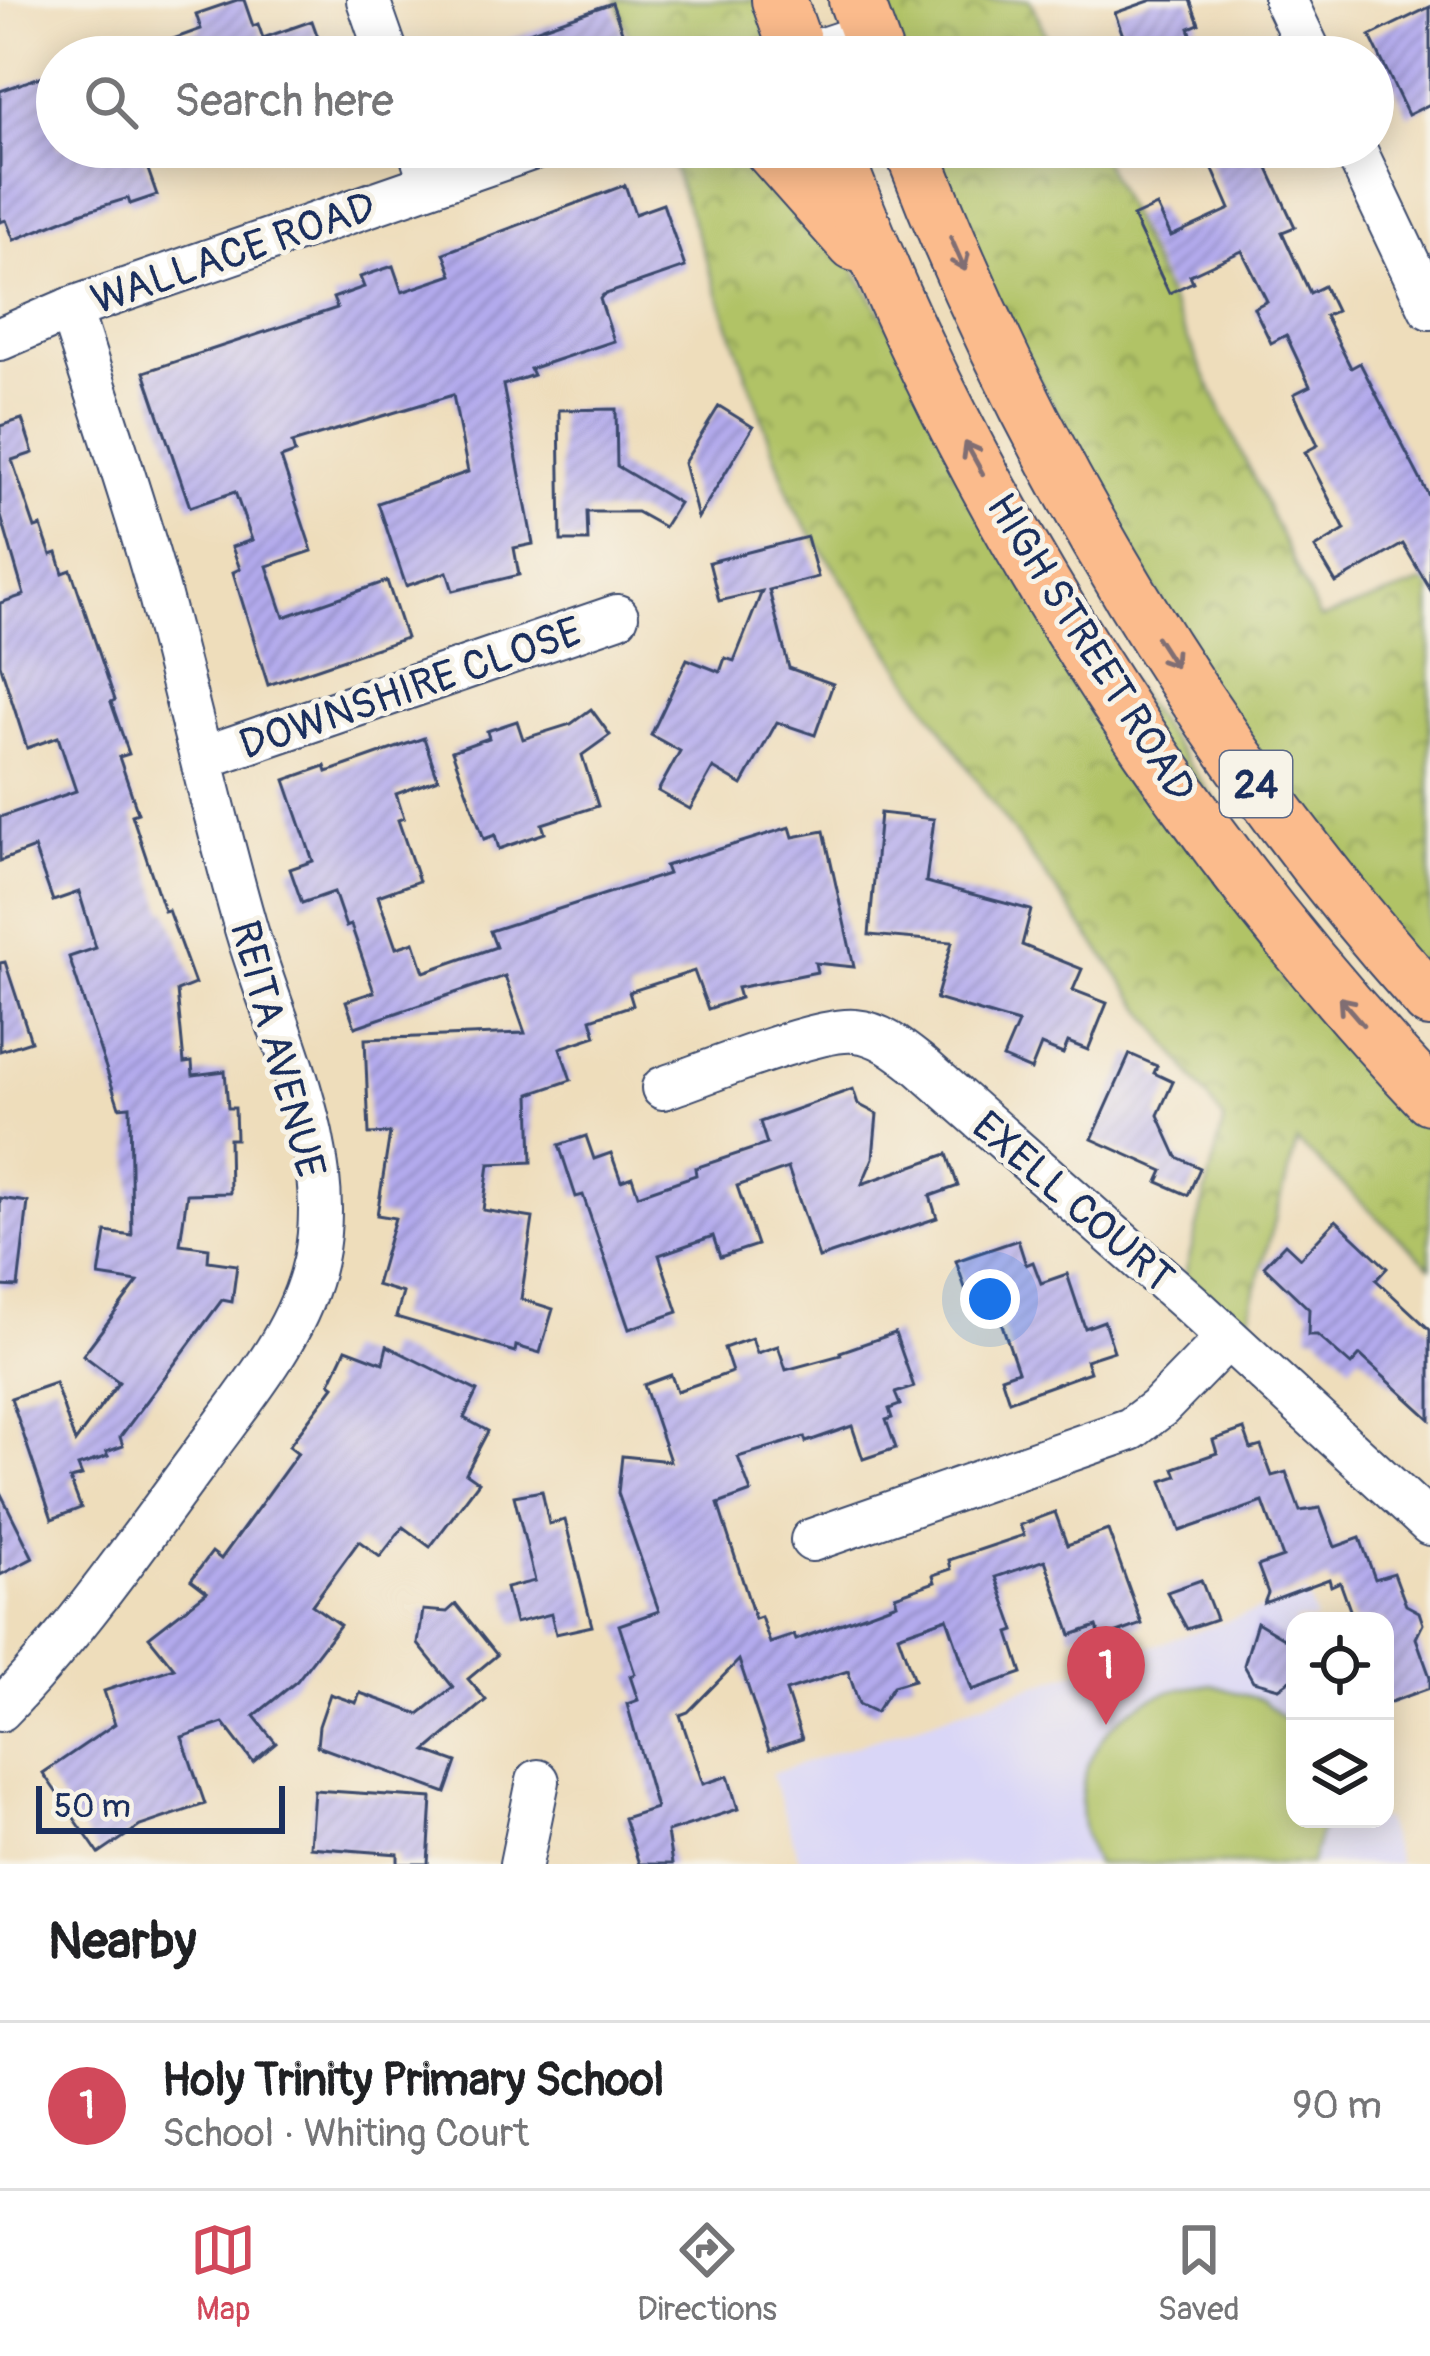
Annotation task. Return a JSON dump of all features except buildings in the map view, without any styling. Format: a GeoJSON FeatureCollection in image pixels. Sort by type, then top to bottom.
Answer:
{"type":"FeatureCollection","features":[{"type":"Feature","properties":{"kind":"main road"},"geometry":{"type":"LineString","coordinates":[[779,0],[792,36]]}},
{"type":"Feature","properties":{"kind":"main road"},"geometry":{"type":"LineString","coordinates":[[788,168],[884,277]]}},
{"type":"Feature","properties":{"kind":"main road","name":"HIGH STREET ROAD"},"geometry":{"type":"LineString","coordinates":[[840,168],[884,277],[952,417],[1097,668],[1274,921],[1430,1097]]}},
{"type":"Feature","properties":{"kind":"main road","name":"HIGH STREET ROAD"},"geometry":{"type":"LineString","coordinates":[[920,168],[1053,455],[1160,642],[1279,816],[1430,1000]]}},
{"type":"Feature","properties":{"kind":"street"},"geometry":{"type":"LineString","coordinates":[[368,0],[381,36]]}},
{"type":"Feature","properties":{"kind":"street"},"geometry":{"type":"LineString","coordinates":[[1285,0],[1302,36]]}},
{"type":"Feature","properties":{"kind":"street","name":"WALLACE ROAD"},"geometry":{"type":"LineString","coordinates":[[0,339],[418,168]]}},
{"type":"Feature","properties":{"kind":"street"},"geometry":{"type":"LineString","coordinates":[[1364,168],[1430,308]]}},
{"type":"Feature","properties":{"kind":"street","name":"REITA AVENUE"},"geometry":{"type":"LineString","coordinates":[[0,1710],[101,1593],[266,1365],[293,1317],[315,1262],[320,1224],[314,1145],[246,932],[156,583],[70,309]]}},
{"type":"Feature","properties":{"kind":"street","name":"DOWNSHIRE CLOSE"},"geometry":{"type":"LineString","coordinates":[[202,758],[617,616]]}},
{"type":"Feature","properties":{"kind":"street","name":"EXELL COURT"},"geometry":{"type":"LineString","coordinates":[[663,1088],[821,1035],[854,1030],[883,1040],[940,1082],[1430,1525]]}},
{"type":"Feature","properties":{"kind":"street"},"geometry":{"type":"LineString","coordinates":[[812,1540],[1131,1429],[1160,1407],[1227,1338]]}},
{"type":"Feature","properties":{"kind":"street"},"geometry":{"type":"LineString","coordinates":[[520,1864],[538,1781]]}},
{"type":"Feature","properties":{"kind":"shaded area"},"geometry":{"type":"Polygon","coordinates":[[[1307,1594],[1313,1612],[1286,1612],[1286,1828],[1387,1828],[1399,1864],[801,1864],[771,1774],[1307,1594]]]}},
{"type":"Feature","properties":{"kind":"green space"},"geometry":{"type":"Polygon","coordinates":[[[616,0],[779,0],[792,36],[629,36],[616,0]]]}},
{"type":"Feature","properties":{"kind":"green space"},"geometry":{"type":"Polygon","coordinates":[[[856,0],[1030,0],[1046,36],[869,36],[856,0]]]}},
{"type":"Feature","properties":{"kind":"green space"},"geometry":{"type":"Polygon","coordinates":[[[673,168],[789,168],[795,174],[997,500],[1430,1097],[1430,1266],[1297,1142],[1253,1298],[1243,1353],[1180,1294],[1224,1120],[987,796],[794,508],[673,168]]]}},
{"type":"Feature","properties":{"kind":"green space"},"geometry":{"type":"Polygon","coordinates":[[[923,168],[1107,168],[1320,619],[1430,580],[1430,1000],[1279,816],[923,168]]]}},
{"type":"Feature","properties":{"kind":"green space"},"geometry":{"type":"Polygon","coordinates":[[[1212,1685],[1262,1700],[1286,1720],[1286,1828],[1321,1828],[1311,1864],[1095,1864],[1084,1830],[1081,1797],[1087,1767],[1121,1718],[1146,1701],[1212,1685]]]}},
{"type":"Feature","properties":{"kind":"place","name":"Holy Trinity Primary School"},"geometry":{"type":"Point","coordinates":[1106,1725]}}]}
